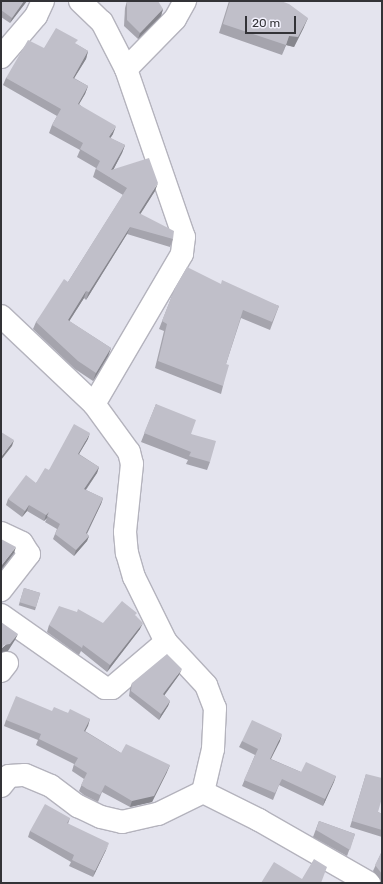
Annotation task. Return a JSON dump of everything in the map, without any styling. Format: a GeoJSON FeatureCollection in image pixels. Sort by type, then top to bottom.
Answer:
{"type":"FeatureCollection","features":[{"type":"Feature","properties":{"kind":"street"},"geometry":{"type":"LineString","coordinates":[[1,57],[36,16],[43,1]]}},
{"type":"Feature","properties":{"kind":"street"},"geometry":{"type":"LineString","coordinates":[[80,1],[102,22],[126,69],[184,238],[182,254],[94,404]]}},
{"type":"Feature","properties":{"kind":"street"},"geometry":{"type":"LineString","coordinates":[[126,69],[175,19],[185,1]]}},
{"type":"Feature","properties":{"kind":"street"},"geometry":{"type":"LineString","coordinates":[[1,316],[94,404],[129,452],[132,464],[125,532],[127,553],[134,577],[166,642],[206,685],[215,708],[213,749],[203,792]]}},
{"type":"Feature","properties":{"kind":"street"},"geometry":{"type":"LineString","coordinates":[[1,532],[22,543],[29,554],[1,590]]}},
{"type":"Feature","properties":{"kind":"street"},"geometry":{"type":"LineString","coordinates":[[1,615],[105,688],[112,688],[166,642]]}},
{"type":"Feature","properties":{"kind":"street"},"geometry":{"type":"LineString","coordinates":[[4,777],[25,775],[39,779],[78,806],[101,817],[122,822],[158,814],[203,792]]}},
{"type":"Feature","properties":{"kind":"street"},"geometry":{"type":"LineString","coordinates":[[203,792],[259,820],[369,883]]}},
{"type":"Feature","properties":{"kind":"building"},"geometry":{"type":"Polygon","coordinates":[[[1,1],[24,1],[12,18],[1,10],[1,1]]]}},
{"type":"Feature","properties":{"kind":"building"},"geometry":{"type":"Polygon","coordinates":[[[127,1],[158,1],[163,9],[140,33],[127,20],[127,1]]]}},
{"type":"Feature","properties":{"kind":"building"},"geometry":{"type":"Polygon","coordinates":[[[230,1],[281,1],[289,4],[308,18],[298,37],[289,36],[286,45],[223,24],[230,1]]]}},
{"type":"Feature","properties":{"kind":"building"},"geometry":{"type":"Polygon","coordinates":[[[56,28],[78,40],[75,43],[88,51],[73,78],[88,86],[78,104],[116,126],[109,137],[125,145],[111,170],[149,158],[158,183],[139,213],[174,231],[173,239],[130,227],[89,292],[86,291],[68,320],[111,348],[96,373],[78,361],[36,322],[64,279],[68,282],[127,188],[96,169],[100,161],[80,149],[83,143],[52,125],[61,109],[6,78],[28,40],[44,48],[56,28]]]}},
{"type":"Feature","properties":{"kind":"building"},"geometry":{"type":"Polygon","coordinates":[[[187,267],[221,284],[222,280],[279,306],[272,322],[243,310],[226,364],[229,365],[223,386],[158,361],[167,324],[162,321],[175,288],[187,267]]]}},
{"type":"Feature","properties":{"kind":"building"},"geometry":{"type":"Polygon","coordinates":[[[156,404],[196,420],[191,434],[216,441],[210,462],[189,456],[191,452],[144,433],[156,404]]]}},
{"type":"Feature","properties":{"kind":"building"},"geometry":{"type":"Polygon","coordinates":[[[74,424],[90,433],[78,454],[99,467],[84,489],[103,498],[86,533],[89,536],[76,550],[55,534],[60,524],[47,516],[49,512],[46,515],[29,505],[25,511],[8,499],[26,475],[36,483],[45,468],[49,470],[74,424]]]}},
{"type":"Feature","properties":{"kind":"building"},"geometry":{"type":"Polygon","coordinates":[[[1,432],[14,440],[1,457],[1,432]]]}},
{"type":"Feature","properties":{"kind":"building"},"geometry":{"type":"Polygon","coordinates":[[[1,539],[16,547],[1,566],[1,539]]]}},
{"type":"Feature","properties":{"kind":"building"},"geometry":{"type":"Polygon","coordinates":[[[24,588],[40,593],[36,607],[20,602],[24,588]]]}},
{"type":"Feature","properties":{"kind":"building"},"geometry":{"type":"Polygon","coordinates":[[[122,601],[137,613],[135,615],[143,623],[110,665],[83,645],[82,648],[49,625],[59,606],[77,612],[78,609],[103,623],[122,601]]]}},
{"type":"Feature","properties":{"kind":"building"},"geometry":{"type":"Polygon","coordinates":[[[1,622],[18,634],[10,644],[4,645],[1,649],[1,622]]]}},
{"type":"Feature","properties":{"kind":"building"},"geometry":{"type":"Polygon","coordinates":[[[167,654],[182,669],[163,694],[170,701],[161,714],[131,691],[132,683],[167,654]]]}},
{"type":"Feature","properties":{"kind":"building"},"geometry":{"type":"Polygon","coordinates":[[[16,696],[52,711],[54,707],[68,713],[70,709],[90,719],[84,731],[121,753],[126,744],[170,765],[154,796],[132,801],[105,785],[100,795],[81,785],[87,773],[74,765],[78,758],[39,739],[41,734],[6,720],[16,696]]]}},
{"type":"Feature","properties":{"kind":"building"},"geometry":{"type":"Polygon","coordinates":[[[252,720],[282,734],[270,759],[301,772],[306,762],[336,776],[325,799],[282,779],[275,793],[244,780],[258,749],[242,741],[252,720]]]}},
{"type":"Feature","properties":{"kind":"building"},"geometry":{"type":"Polygon","coordinates":[[[366,774],[382,778],[382,798],[378,812],[382,814],[382,830],[352,821],[366,774]]]}},
{"type":"Feature","properties":{"kind":"building"},"geometry":{"type":"Polygon","coordinates":[[[45,804],[70,818],[67,823],[109,843],[95,871],[72,860],[74,855],[30,831],[45,804]]]}},
{"type":"Feature","properties":{"kind":"building"},"geometry":{"type":"Polygon","coordinates":[[[319,821],[355,834],[350,850],[316,830],[319,821]]]}},
{"type":"Feature","properties":{"kind":"building"},"geometry":{"type":"Polygon","coordinates":[[[382,851],[382,874],[375,865],[382,851]]]}},
{"type":"Feature","properties":{"kind":"building"},"geometry":{"type":"Polygon","coordinates":[[[314,859],[327,867],[321,883],[261,883],[274,862],[302,879],[314,859]]]}}]}
